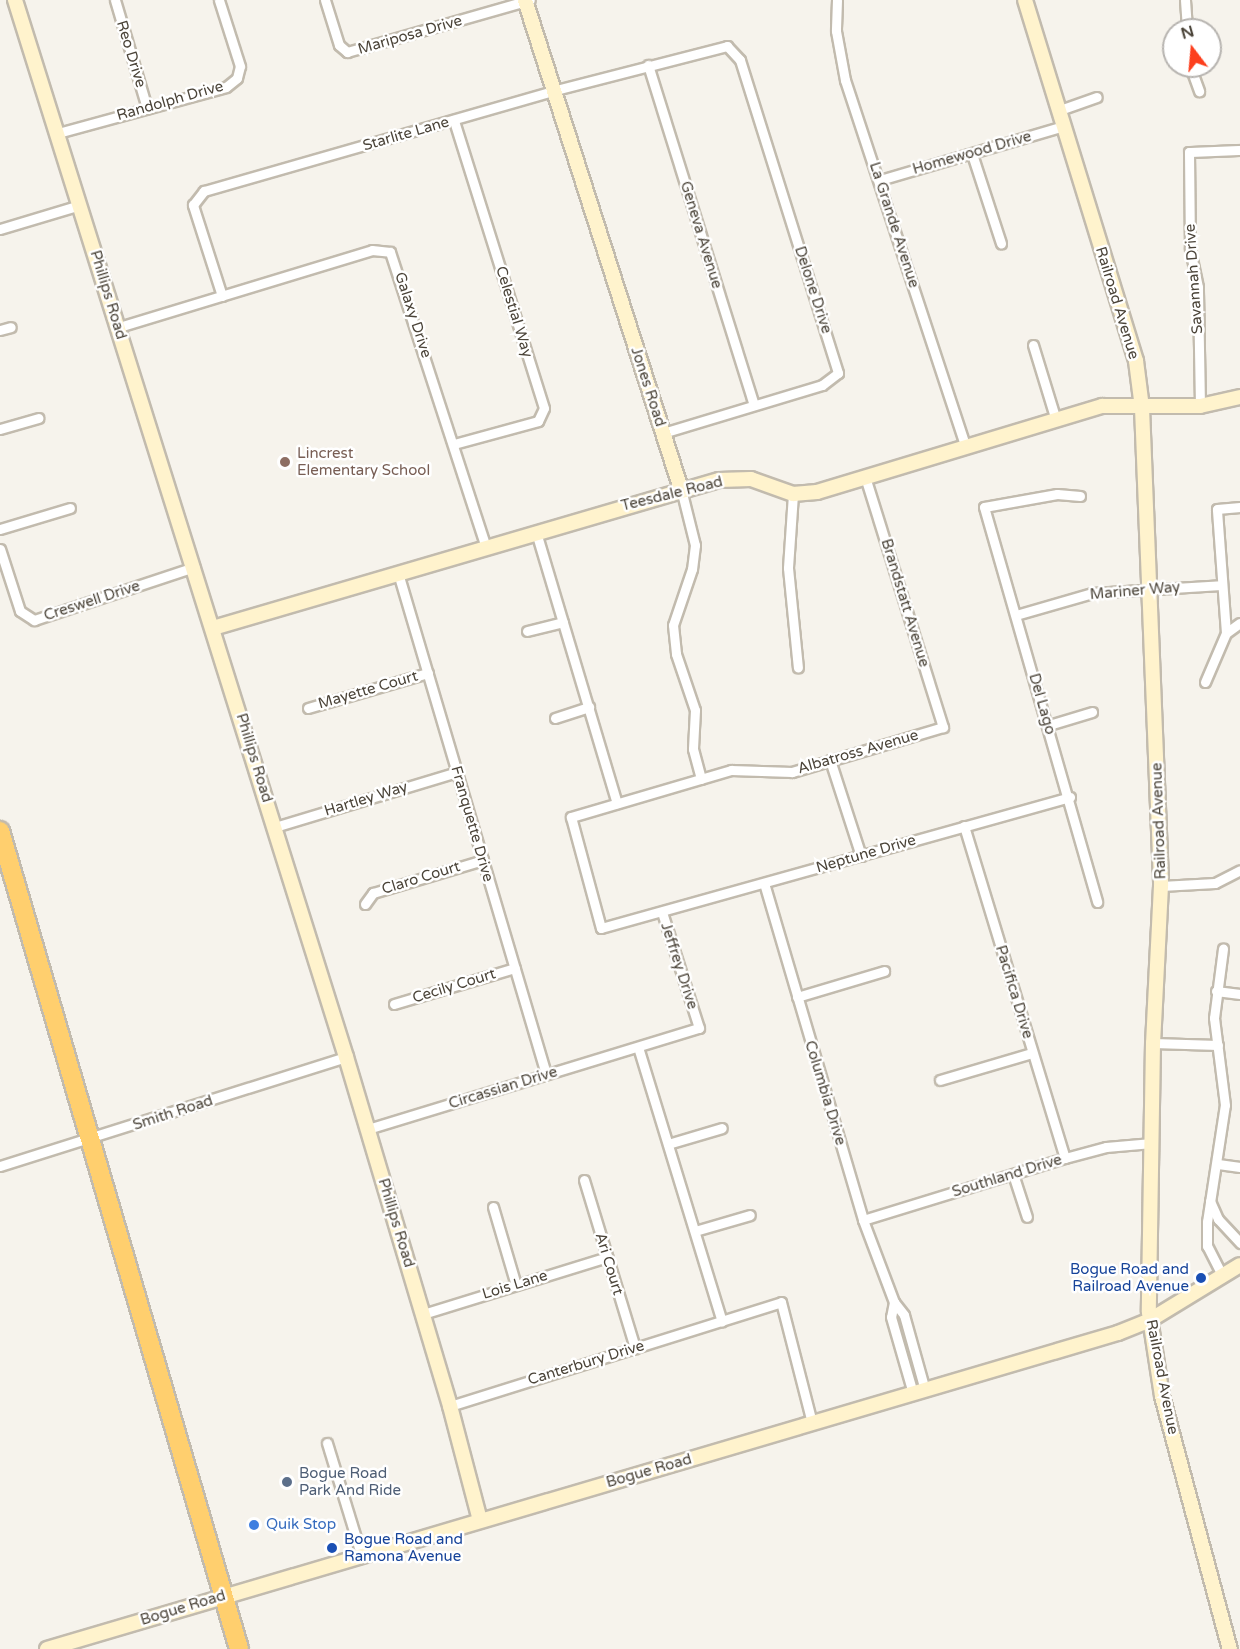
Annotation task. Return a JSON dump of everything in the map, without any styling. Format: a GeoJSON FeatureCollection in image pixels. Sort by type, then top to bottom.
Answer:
{"type":"FeatureCollection","features":[{"type":"Feature","properties":{"kind":"highway"},"geometry":{"type":"LineString","coordinates":[[0,831],[93,1139],[239,1649]]}},
{"type":"Feature","properties":{"kind":"street","name":"Phillips Road"},"geometry":{"type":"LineString","coordinates":[[15,0],[346,1057],[450,1406],[480,1520]]}},
{"type":"Feature","properties":{"kind":"street","name":"Reo Drive"},"geometry":{"type":"LineString","coordinates":[[115,0],[147,108]]}},
{"type":"Feature","properties":{"kind":"street","name":"Randolph Drive"},"geometry":{"type":"LineString","coordinates":[[58,133],[226,87],[237,78],[240,66],[219,0]]}},
{"type":"Feature","properties":{"kind":"street","name":"Mariposa Drive"},"geometry":{"type":"LineString","coordinates":[[325,0],[339,45],[347,52],[527,0]]}},
{"type":"Feature","properties":{"kind":"street","name":"Jones Road"},"geometry":{"type":"LineString","coordinates":[[527,0],[552,91],[681,489],[695,545],[692,569],[673,625],[676,654],[695,710],[693,749],[701,779]]}},
{"type":"Feature","properties":{"kind":"street","name":"La Grande Avenue"},"geometry":{"type":"LineString","coordinates":[[837,0],[836,31],[845,80],[880,180],[966,448]]}},
{"type":"Feature","properties":{"kind":"street","name":"Railroad Avenue"},"geometry":{"type":"LineString","coordinates":[[1027,0],[1058,111],[1136,361],[1142,408],[1161,886],[1153,1043],[1150,1320],[1162,1396],[1230,1649]]}},
{"type":"Feature","properties":{"kind":"street"},"geometry":{"type":"LineString","coordinates":[[1185,0],[1186,18]]}},
{"type":"Feature","properties":{"kind":"street","name":"Starlite Lane"},"geometry":{"type":"LineString","coordinates":[[222,296],[193,205],[204,191],[716,46]]}},
{"type":"Feature","properties":{"kind":"street","name":"Delone Drive"},"geometry":{"type":"LineString","coordinates":[[663,433],[822,385],[833,378],[838,369],[740,60],[731,48],[716,46]]}},
{"type":"Feature","properties":{"kind":"street","name":"Geneva Avenue"},"geometry":{"type":"LineString","coordinates":[[648,65],[754,405]]}},
{"type":"Feature","properties":{"kind":"street"},"geometry":{"type":"LineString","coordinates":[[1191,78],[1199,90]]}},
{"type":"Feature","properties":{"kind":"street"},"geometry":{"type":"LineString","coordinates":[[1058,111],[1096,96]]}},
{"type":"Feature","properties":{"kind":"street","name":"Celestial Way"},"geometry":{"type":"LineString","coordinates":[[454,120],[544,408],[538,421],[454,444]]}},
{"type":"Feature","properties":{"kind":"street","name":"Homewood Drive"},"geometry":{"type":"LineString","coordinates":[[880,180],[1063,126]]}},
{"type":"Feature","properties":{"kind":"street","name":"Savannah Drive"},"geometry":{"type":"LineString","coordinates":[[1200,406],[1198,287],[1190,248],[1189,152],[1240,150]]}},
{"type":"Feature","properties":{"kind":"street"},"geometry":{"type":"LineString","coordinates":[[972,154],[1001,243]]}},
{"type":"Feature","properties":{"kind":"street"},"geometry":{"type":"LineString","coordinates":[[0,229],[80,205]]}},
{"type":"Feature","properties":{"kind":"street","name":"Galaxy Drive"},"geometry":{"type":"LineString","coordinates":[[119,327],[372,250],[390,252],[486,547]]}},
{"type":"Feature","properties":{"kind":"street"},"geometry":{"type":"LineString","coordinates":[[0,330],[11,327]]}},
{"type":"Feature","properties":{"kind":"street"},"geometry":{"type":"LineString","coordinates":[[1033,345],[1056,420]]}},
{"type":"Feature","properties":{"kind":"street"},"geometry":{"type":"LineString","coordinates":[[798,668],[788,568],[793,494],[866,480],[1102,406],[1142,408],[1200,406],[1240,397]]}},
{"type":"Feature","properties":{"kind":"street"},"geometry":{"type":"LineString","coordinates":[[0,429],[39,418]]}},
{"type":"Feature","properties":{"kind":"street","name":"Teesdale Road"},"geometry":{"type":"LineString","coordinates":[[213,628],[681,489],[719,480],[751,479],[793,494]]}},
{"type":"Feature","properties":{"kind":"street","name":"Brandstatt Avenue"},"geometry":{"type":"LineString","coordinates":[[866,480],[944,727]]}},
{"type":"Feature","properties":{"kind":"street","name":"Del Lago"},"geometry":{"type":"LineString","coordinates":[[1080,496],[1057,494],[984,507],[1070,796],[1097,902]]}},
{"type":"Feature","properties":{"kind":"street"},"geometry":{"type":"LineString","coordinates":[[1205,682],[1226,633],[1217,509],[1240,507]]}},
{"type":"Feature","properties":{"kind":"street"},"geometry":{"type":"LineString","coordinates":[[0,529],[70,508]]}},
{"type":"Feature","properties":{"kind":"street"},"geometry":{"type":"LineString","coordinates":[[536,532],[617,803]]}},
{"type":"Feature","properties":{"kind":"street","name":"Creswell Drive"},"geometry":{"type":"LineString","coordinates":[[0,549],[20,611],[34,620],[194,567]]}},
{"type":"Feature","properties":{"kind":"street","name":"Franquette Drive"},"geometry":{"type":"LineString","coordinates":[[398,573],[546,1074]]}},
{"type":"Feature","properties":{"kind":"street","name":"Mariner Way"},"geometry":{"type":"LineString","coordinates":[[1016,615],[1092,593],[1221,585]]}},
{"type":"Feature","properties":{"kind":"street"},"geometry":{"type":"LineString","coordinates":[[527,632],[563,622]]}},
{"type":"Feature","properties":{"kind":"street"},"geometry":{"type":"LineString","coordinates":[[1226,633],[1240,623]]}},
{"type":"Feature","properties":{"kind":"street","name":"Mayette Court"},"geometry":{"type":"LineString","coordinates":[[308,708],[428,673]]}},
{"type":"Feature","properties":{"kind":"street"},"geometry":{"type":"LineString","coordinates":[[555,718],[588,707]]}},
{"type":"Feature","properties":{"kind":"street"},"geometry":{"type":"LineString","coordinates":[[1048,725],[1092,712]]}},
{"type":"Feature","properties":{"kind":"street","name":"Albatross Avenue"},"geometry":{"type":"LineString","coordinates":[[617,803],[731,770],[792,772],[944,727]]}},
{"type":"Feature","properties":{"kind":"street"},"geometry":{"type":"LineString","coordinates":[[830,760],[861,856]]}},
{"type":"Feature","properties":{"kind":"street","name":"Hartley Way"},"geometry":{"type":"LineString","coordinates":[[275,826],[457,772]]}},
{"type":"Feature","properties":{"kind":"street","name":"Neptune Drive"},"geometry":{"type":"LineString","coordinates":[[662,912],[1070,796]]}},
{"type":"Feature","properties":{"kind":"street","name":"Jeffrey Drive"},"geometry":{"type":"LineString","coordinates":[[617,803],[571,817],[601,928],[662,912],[699,1028],[638,1047]]}},
{"type":"Feature","properties":{"kind":"street","name":"Pacifica Drive"},"geometry":{"type":"LineString","coordinates":[[964,826],[1065,1158]]}},
{"type":"Feature","properties":{"kind":"street","name":"Claro Court"},"geometry":{"type":"LineString","coordinates":[[365,904],[373,893],[483,860]]}},
{"type":"Feature","properties":{"kind":"street"},"geometry":{"type":"LineString","coordinates":[[1161,886],[1215,883],[1240,870]]}},
{"type":"Feature","properties":{"kind":"street","name":"Columbia Drive"},"geometry":{"type":"LineString","coordinates":[[764,883],[863,1220],[894,1302],[891,1317],[919,1391]]}},
{"type":"Feature","properties":{"kind":"street"},"geometry":{"type":"LineString","coordinates":[[1223,949],[1216,991],[1218,1045],[1225,1105],[1218,1164],[1210,1201],[1207,1246],[1223,1277]]}},
{"type":"Feature","properties":{"kind":"street","name":"Cecily Court"},"geometry":{"type":"LineString","coordinates":[[394,1004],[514,968]]}},
{"type":"Feature","properties":{"kind":"street"},"geometry":{"type":"LineString","coordinates":[[796,997],[884,971]]}},
{"type":"Feature","properties":{"kind":"street"},"geometry":{"type":"LineString","coordinates":[[1216,991],[1240,994]]}},
{"type":"Feature","properties":{"kind":"street"},"geometry":{"type":"LineString","coordinates":[[1153,1043],[1218,1045]]}},
{"type":"Feature","properties":{"kind":"street"},"geometry":{"type":"LineString","coordinates":[[638,1047],[722,1321],[781,1302],[812,1423]]}},
{"type":"Feature","properties":{"kind":"street","name":"Circassian Drive"},"geometry":{"type":"LineString","coordinates":[[368,1129],[638,1047]]}},
{"type":"Feature","properties":{"kind":"street"},"geometry":{"type":"LineString","coordinates":[[940,1080],[1032,1053]]}},
{"type":"Feature","properties":{"kind":"street","name":"Smith Road"},"geometry":{"type":"LineString","coordinates":[[0,1166],[93,1139],[346,1057]]}},
{"type":"Feature","properties":{"kind":"street"},"geometry":{"type":"LineString","coordinates":[[668,1144],[722,1128]]}},
{"type":"Feature","properties":{"kind":"street","name":"Southland Drive"},"geometry":{"type":"LineString","coordinates":[[863,1220],[1106,1147],[1152,1143]]}},
{"type":"Feature","properties":{"kind":"street"},"geometry":{"type":"LineString","coordinates":[[1218,1164],[1240,1167]]}},
{"type":"Feature","properties":{"kind":"street"},"geometry":{"type":"LineString","coordinates":[[1013,1174],[1027,1217]]}},
{"type":"Feature","properties":{"kind":"street","name":"Ari Court"},"geometry":{"type":"LineString","coordinates":[[584,1180],[635,1348]]}},
{"type":"Feature","properties":{"kind":"street"},"geometry":{"type":"LineString","coordinates":[[1210,1201],[1218,1219],[1240,1243]]}},
{"type":"Feature","properties":{"kind":"street"},"geometry":{"type":"LineString","coordinates":[[493,1207],[516,1285]]}},
{"type":"Feature","properties":{"kind":"street"},"geometry":{"type":"LineString","coordinates":[[695,1231],[750,1215]]}},
{"type":"Feature","properties":{"kind":"street","name":"Lois Lane"},"geometry":{"type":"LineString","coordinates":[[423,1314],[607,1257]]}},
{"type":"Feature","properties":{"kind":"street","name":"Bogue Road"},"geometry":{"type":"LineString","coordinates":[[46,1649],[361,1554],[1118,1333],[1150,1320],[1223,1277],[1240,1264]]}},
{"type":"Feature","properties":{"kind":"street","name":"Canterbury Drive"},"geometry":{"type":"LineString","coordinates":[[450,1406],[722,1321]]}},
{"type":"Feature","properties":{"kind":"street"},"geometry":{"type":"LineString","coordinates":[[327,1443],[361,1554]]}},
{"type":"Feature","properties":{"kind":"place","name":"Lincrest Elementary School"},"geometry":{"type":"Point","coordinates":[285,462]}},
{"type":"Feature","properties":{"kind":"place","name":"Bogue Road and Railroad Avenue"},"geometry":{"type":"Point","coordinates":[1201,1278]}},
{"type":"Feature","properties":{"kind":"place","name":"Bogue Road Park And Ride"},"geometry":{"type":"Point","coordinates":[287,1482]}},
{"type":"Feature","properties":{"kind":"place","name":"Quik Stop"},"geometry":{"type":"Point","coordinates":[254,1525]}},
{"type":"Feature","properties":{"kind":"place","name":"Bogue Road and Ramona Avenue"},"geometry":{"type":"Point","coordinates":[332,1548]}}]}
